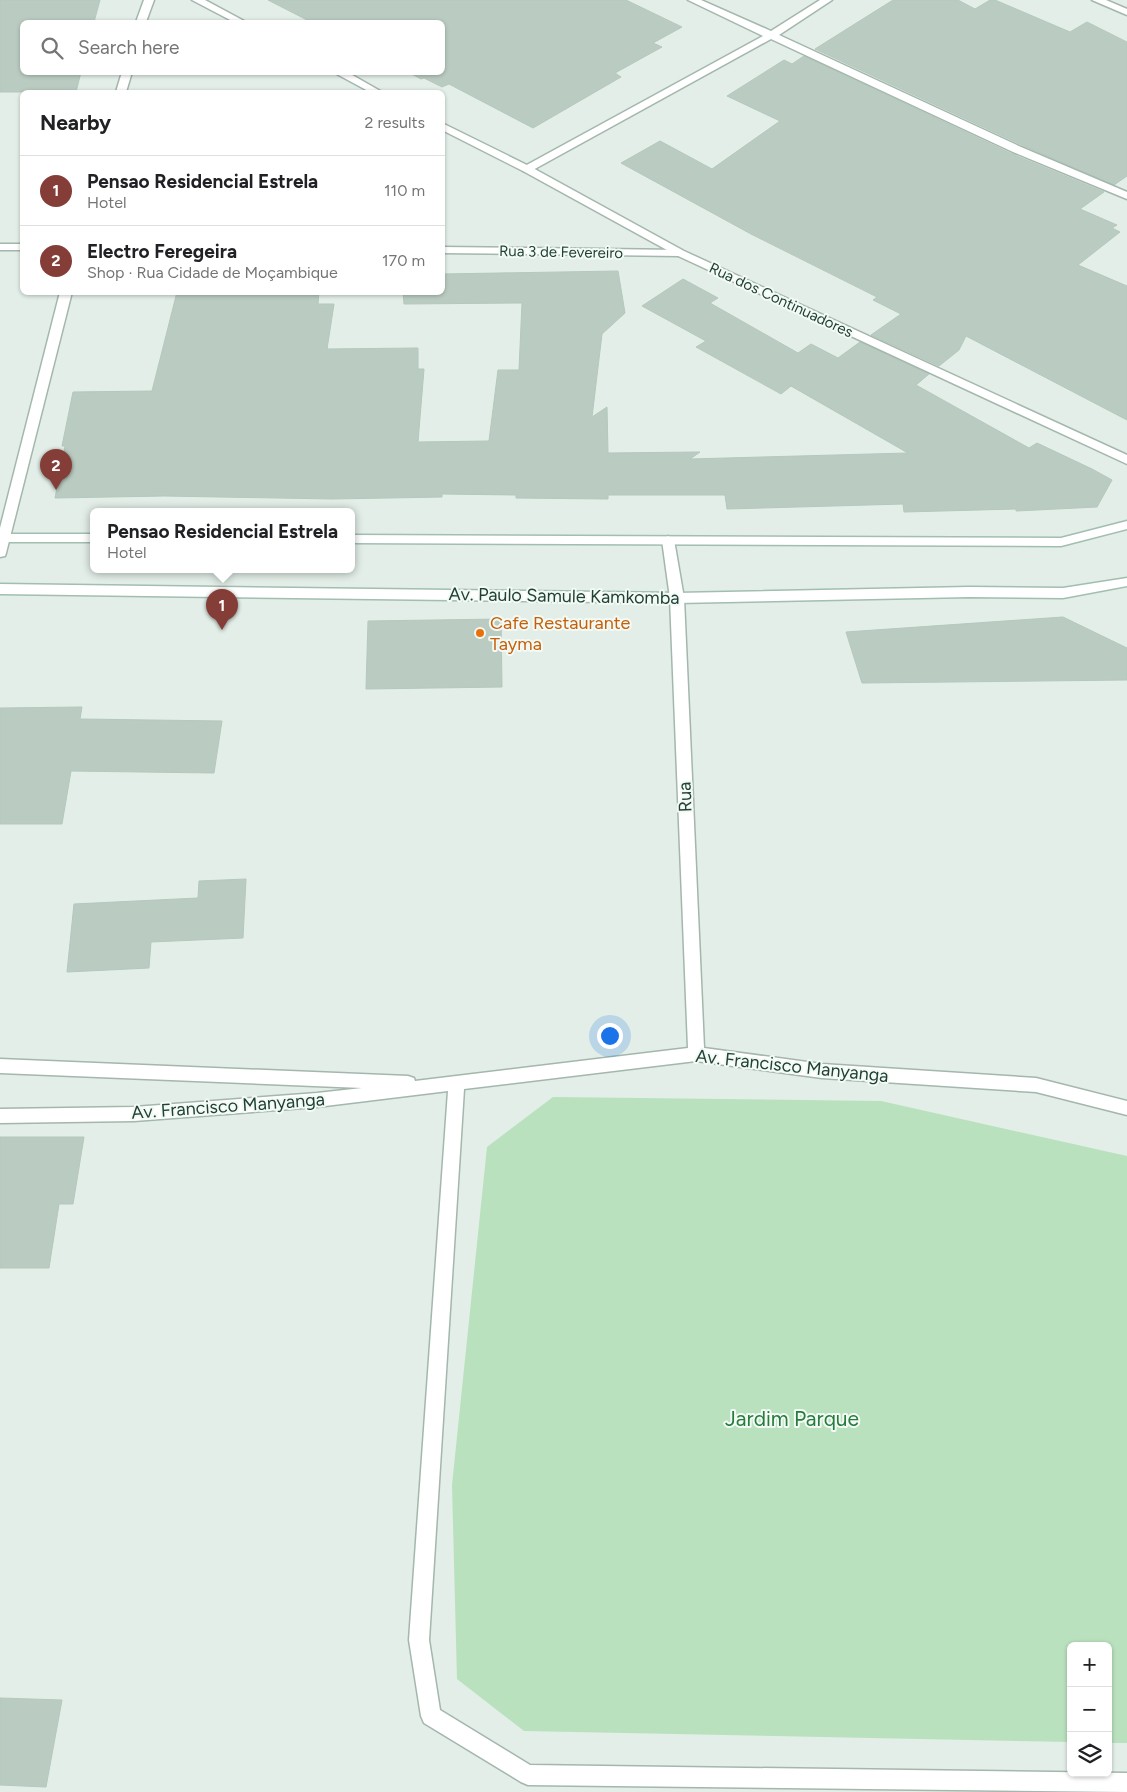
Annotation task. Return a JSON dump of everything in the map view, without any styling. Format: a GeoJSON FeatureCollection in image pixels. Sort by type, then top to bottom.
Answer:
{"type":"FeatureCollection","features":[{"type":"Feature","properties":{"kind":"street"},"geometry":{"type":"LineString","coordinates":[[142,20],[149,0]]}},
{"type":"Feature","properties":{"kind":"street"},"geometry":{"type":"LineString","coordinates":[[197,0],[237,20]]}},
{"type":"Feature","properties":{"kind":"street"},"geometry":{"type":"LineString","coordinates":[[694,0],[998,142],[1127,196]]}},
{"type":"Feature","properties":{"kind":"street"},"geometry":{"type":"LineString","coordinates":[[527,170],[772,35],[827,0]]}},
{"type":"Feature","properties":{"kind":"street"},"geometry":{"type":"LineString","coordinates":[[1097,0],[1127,12]]}},
{"type":"Feature","properties":{"kind":"street"},"geometry":{"type":"LineString","coordinates":[[122,90],[126,75]]}},
{"type":"Feature","properties":{"kind":"street"},"geometry":{"type":"LineString","coordinates":[[344,75],[373,90]]}},
{"type":"Feature","properties":{"kind":"street","name":"Rua dos Continuadores"},"geometry":{"type":"LineString","coordinates":[[445,128],[680,253],[1127,460]]}},
{"type":"Feature","properties":{"kind":"street"},"geometry":{"type":"LineString","coordinates":[[0,247],[20,247]]}},
{"type":"Feature","properties":{"kind":"street","name":"Rua 3 de Fevereiro"},"geometry":{"type":"LineString","coordinates":[[445,250],[680,253]]}},
{"type":"Feature","properties":{"kind":"street"},"geometry":{"type":"LineString","coordinates":[[0,553],[2,538],[65,295]]}},
{"type":"Feature","properties":{"kind":"street"},"geometry":{"type":"LineString","coordinates":[[355,539],[1061,542],[1127,525]]}},
{"type":"Feature","properties":{"kind":"street"},"geometry":{"type":"LineString","coordinates":[[2,538],[90,538]]}},
{"type":"Feature","properties":{"kind":"street","name":"Rua"},"geometry":{"type":"LineString","coordinates":[[668,540],[677,598],[696,1054]]}},
{"type":"Feature","properties":{"kind":"street","name":"Av. Paulo Samule Kamkomba"},"geometry":{"type":"LineString","coordinates":[[0,589],[677,598],[968,592],[1063,593],[1127,582]]}},
{"type":"Feature","properties":{"kind":"street","name":"Av. Francisco Manyanga"},"geometry":{"type":"LineString","coordinates":[[0,1116],[144,1113],[316,1100],[696,1054],[822,1071],[1036,1085],[1127,1108]]}},
{"type":"Feature","properties":{"kind":"street","name":"Av. Francisco Manyanga"},"geometry":{"type":"LineString","coordinates":[[0,1066],[456,1084]]}},
{"type":"Feature","properties":{"kind":"street"},"geometry":{"type":"LineString","coordinates":[[456,1084],[419,1640],[431,1716],[528,1775],[1127,1783]]}},
{"type":"Feature","properties":{"kind":"green space","name":"Jardim Parque"},"geometry":{"type":"Polygon","coordinates":[[[553,1097],[881,1101],[1127,1156],[1127,1743],[1112,1743],[1112,1642],[1067,1642],[1067,1742],[524,1731],[457,1679],[452,1485],[487,1147],[553,1097]]]}},
{"type":"Feature","properties":{"kind":"building"},"geometry":{"type":"Polygon","coordinates":[[[0,0],[100,0],[95,20],[20,20],[20,75],[80,75],[76,90],[0,92],[0,0]]]}},
{"type":"Feature","properties":{"kind":"building"},"geometry":{"type":"Polygon","coordinates":[[[268,0],[626,0],[682,27],[653,43],[662,47],[615,73],[621,77],[533,128],[449,84],[442,87],[414,75],[445,75],[445,20],[307,20],[268,0]]]}},
{"type":"Feature","properties":{"kind":"building"},"geometry":{"type":"Polygon","coordinates":[[[893,0],[958,0],[975,9],[990,0],[995,0],[1070,32],[1087,22],[1127,42],[1127,176],[1114,185],[1022,145],[815,49],[893,0]]]}},
{"type":"Feature","properties":{"kind":"building"},"geometry":{"type":"Polygon","coordinates":[[[804,56],[1012,154],[1104,192],[1080,209],[1117,225],[1112,228],[1120,232],[1078,265],[1127,286],[1127,420],[966,336],[959,350],[939,366],[871,335],[901,314],[873,300],[877,297],[751,234],[621,163],[660,141],[712,169],[780,121],[727,96],[784,60],[792,64],[804,56]]]}},
{"type":"Feature","properties":{"kind":"building"},"geometry":{"type":"Polygon","coordinates":[[[618,271],[625,313],[602,334],[592,417],[607,407],[608,453],[700,452],[690,459],[908,453],[791,386],[781,394],[696,347],[706,341],[642,306],[683,279],[718,298],[710,303],[798,353],[811,344],[838,358],[860,342],[929,374],[916,385],[1029,448],[1037,443],[1112,480],[1097,507],[1016,511],[1016,509],[904,512],[903,504],[727,509],[725,495],[608,495],[608,499],[516,498],[516,495],[442,494],[442,497],[332,499],[164,496],[55,498],[65,446],[62,446],[73,392],[152,391],[176,295],[319,295],[318,304],[334,304],[327,349],[418,348],[418,369],[424,369],[418,442],[489,441],[498,370],[519,370],[522,303],[404,304],[403,295],[445,295],[445,274],[618,271]]]}},
{"type":"Feature","properties":{"kind":"building"},"geometry":{"type":"Polygon","coordinates":[[[1063,617],[1127,648],[1127,680],[862,683],[846,632],[1063,617]]]}},
{"type":"Feature","properties":{"kind":"building"},"geometry":{"type":"Polygon","coordinates":[[[501,619],[502,687],[366,689],[368,621],[501,619]]]}},
{"type":"Feature","properties":{"kind":"building"},"geometry":{"type":"Polygon","coordinates":[[[82,707],[80,719],[222,721],[214,773],[71,771],[62,824],[0,824],[0,708],[82,707]]]}},
{"type":"Feature","properties":{"kind":"building"},"geometry":{"type":"Polygon","coordinates":[[[246,879],[243,938],[151,942],[149,968],[67,972],[74,904],[198,898],[199,881],[246,879]]]}},
{"type":"Feature","properties":{"kind":"building"},"geometry":{"type":"Polygon","coordinates":[[[0,1137],[84,1137],[73,1204],[59,1204],[49,1268],[0,1268],[0,1137]]]}},
{"type":"Feature","properties":{"kind":"building"},"geometry":{"type":"Polygon","coordinates":[[[0,1698],[62,1700],[46,1787],[0,1785],[0,1698]]]}},
{"type":"Feature","properties":{"kind":"place","name":"Electro Feregeira"},"geometry":{"type":"Point","coordinates":[56,490]}},
{"type":"Feature","properties":{"kind":"place","name":"Pensao Residencial Estrela"},"geometry":{"type":"Point","coordinates":[222,630]}},
{"type":"Feature","properties":{"kind":"place","name":"Cafe Restaurante Tayma"},"geometry":{"type":"Point","coordinates":[480,633]}}]}
